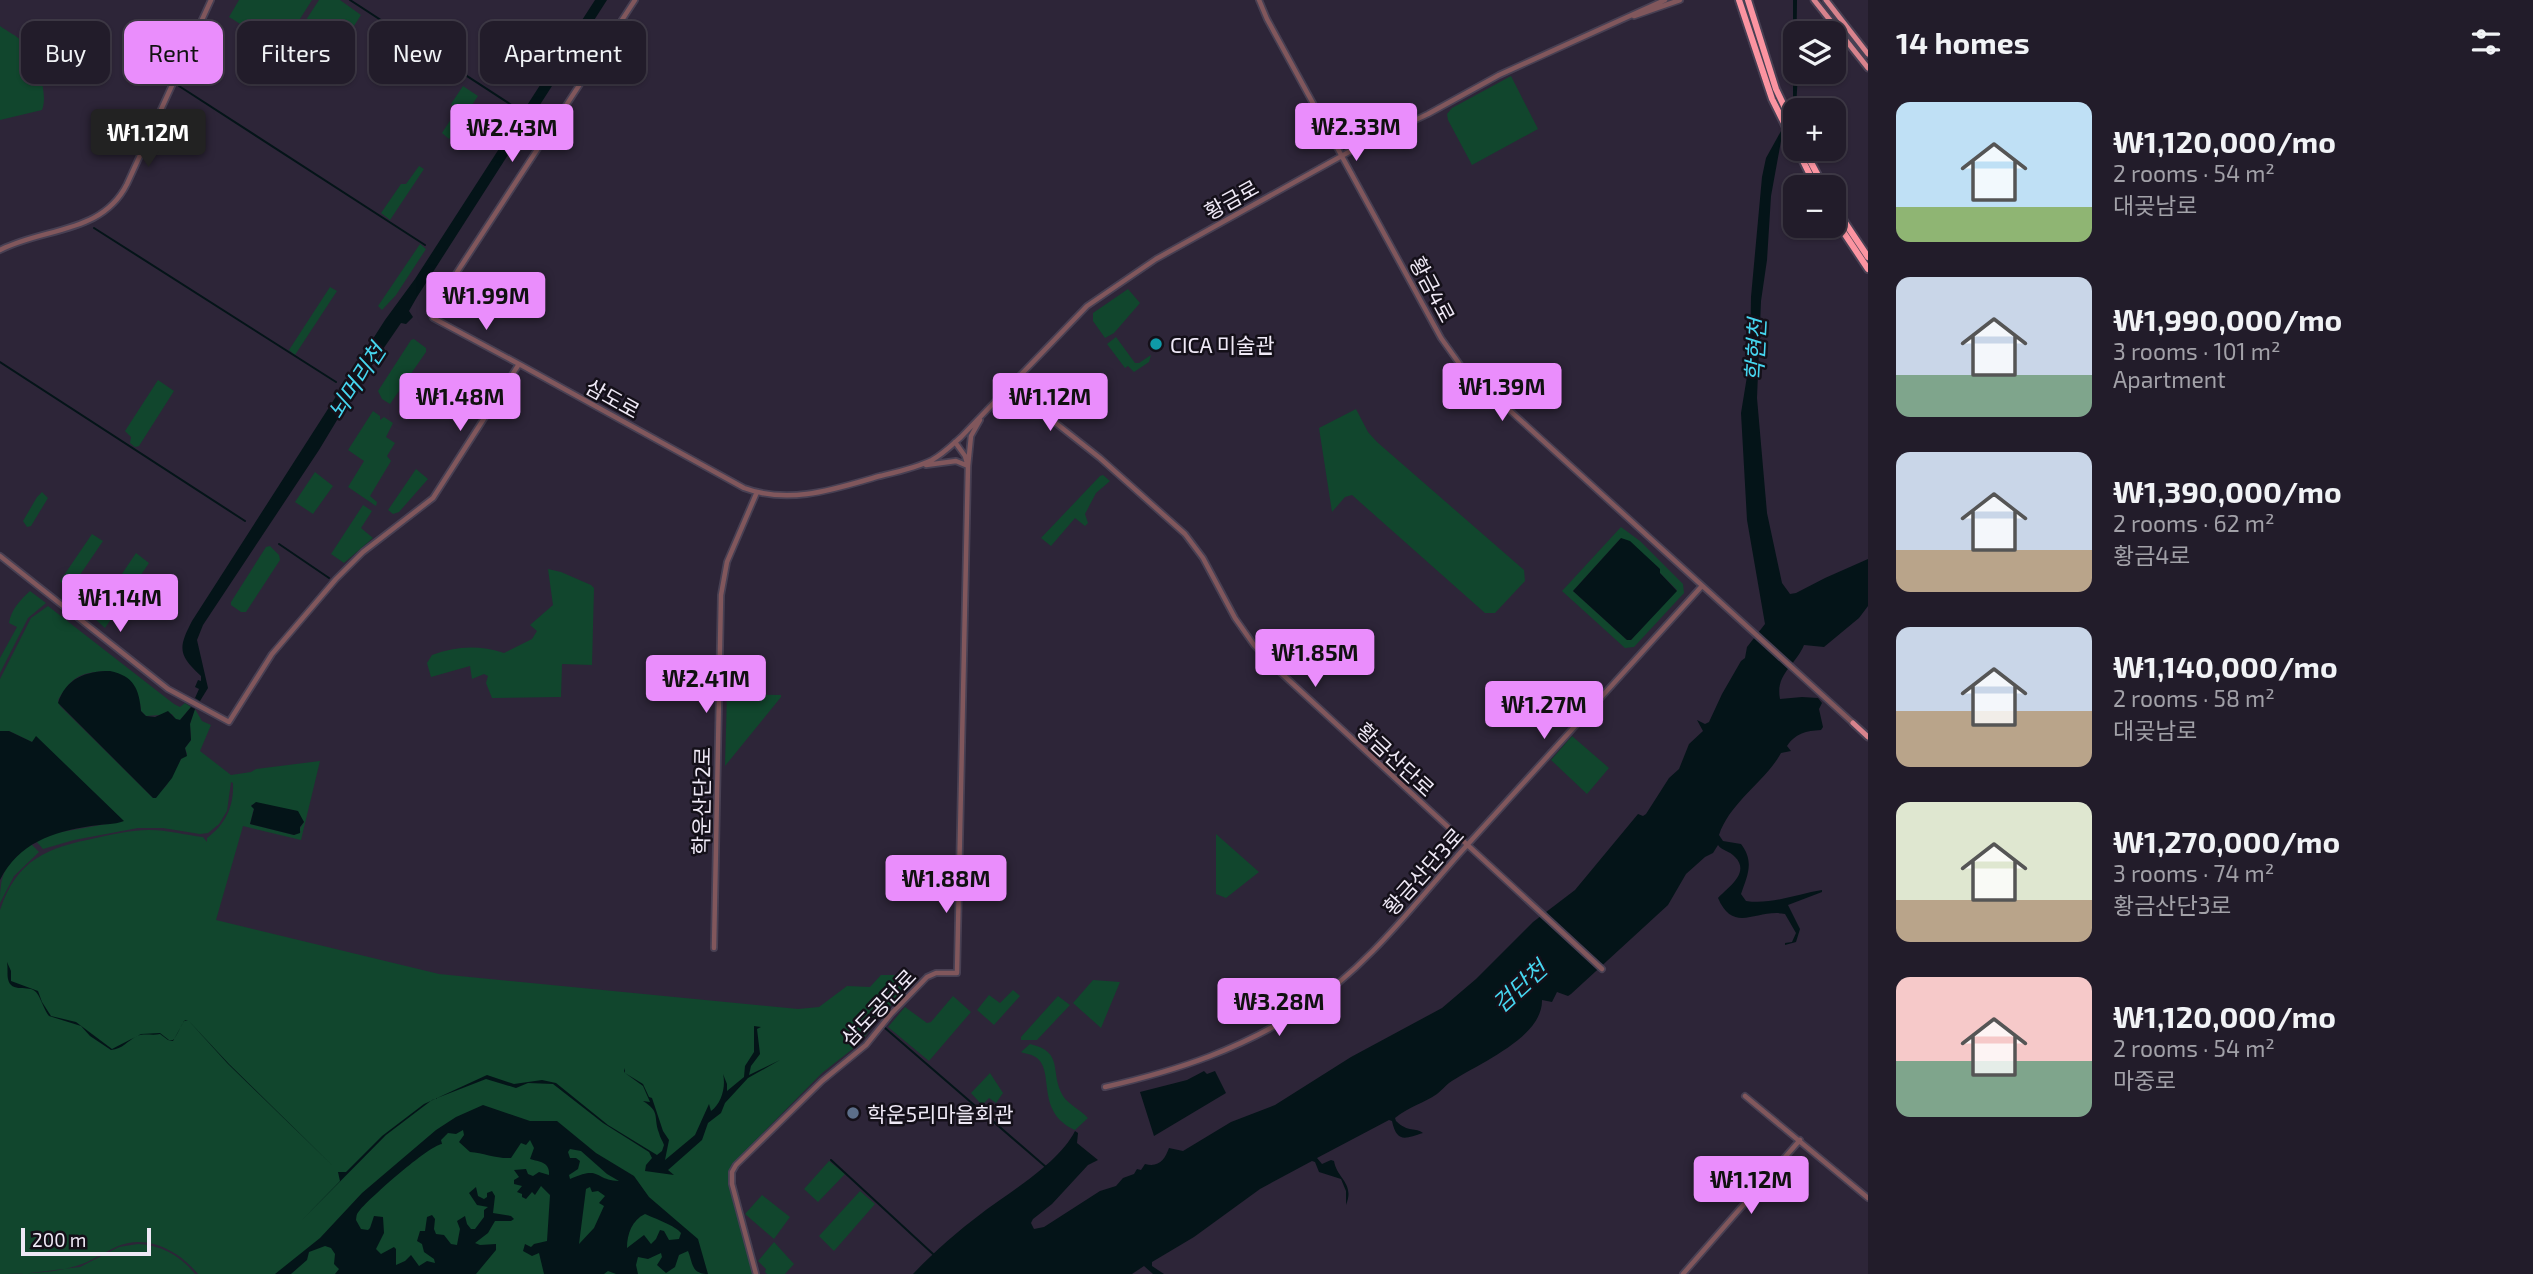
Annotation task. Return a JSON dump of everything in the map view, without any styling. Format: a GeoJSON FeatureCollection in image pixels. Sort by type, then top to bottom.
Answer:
{"type":"FeatureCollection","features":[{"type":"Feature","properties":{"kind":"highway"},"geometry":{"type":"LineString","coordinates":[[1739,0],[1772,99],[1810,175]]}},
{"type":"Feature","properties":{"kind":"highway"},"geometry":{"type":"LineString","coordinates":[[1748,0],[1783,104]]}},
{"type":"Feature","properties":{"kind":"highway"},"geometry":{"type":"LineString","coordinates":[[1846,224],[1868,257]]}},
{"type":"Feature","properties":{"kind":"highway"},"geometry":{"type":"LineString","coordinates":[[1846,236],[1868,269]]}},
{"type":"Feature","properties":{"kind":"main road"},"geometry":{"type":"LineString","coordinates":[[1814,0],[1868,68]]}},
{"type":"Feature","properties":{"kind":"main road"},"geometry":{"type":"LineString","coordinates":[[1828,0],[1868,54]]}},
{"type":"Feature","properties":{"kind":"main road"},"geometry":{"type":"LineString","coordinates":[[1853,723],[1868,737]]}},
{"type":"Feature","properties":{"kind":"street"},"geometry":{"type":"LineString","coordinates":[[0,250],[18,241],[92,220],[114,204],[127,184],[211,0]]}},
{"type":"Feature","properties":{"kind":"street","name":"삼도로"},"geometry":{"type":"LineString","coordinates":[[635,0],[431,312],[433,318],[744,488],[788,496],[819,494],[911,468],[935,458],[955,442],[1082,311]]}},
{"type":"Feature","properties":{"kind":"street","name":"황금4로"},"geometry":{"type":"LineString","coordinates":[[1259,0],[1441,338],[1461,366],[1853,723]]}},
{"type":"Feature","properties":{"kind":"street","name":"황금로"},"geometry":{"type":"LineString","coordinates":[[1629,17],[1641,9],[1665,0]]}},
{"type":"Feature","properties":{"kind":"street","name":"황금로"},"geometry":{"type":"LineString","coordinates":[[1082,311],[1165,253],[1342,156],[1531,59],[1629,17],[1680,0]]}},
{"type":"Feature","properties":{"kind":"street"},"geometry":{"type":"LineString","coordinates":[[0,556],[172,692],[229,722],[272,654],[336,579],[363,552],[433,498],[519,364]]}},
{"type":"Feature","properties":{"kind":"street","name":"황금산단로"},"geometry":{"type":"LineString","coordinates":[[1009,386],[1106,463],[1190,540],[1203,558],[1235,618],[1262,654],[1311,704],[1602,969]]}},
{"type":"Feature","properties":{"kind":"street"},"geometry":{"type":"LineString","coordinates":[[911,468],[953,460],[968,466],[971,436],[984,413]]}},
{"type":"Feature","properties":{"kind":"street","name":"삼도공단로"},"geometry":{"type":"LineString","coordinates":[[757,1274],[732,1184],[732,1172],[736,1165],[822,1081],[864,1048],[891,1014],[928,977],[936,973],[957,973],[968,466],[965,456],[955,442]]}},
{"type":"Feature","properties":{"kind":"street","name":"학운산단2로"},"geometry":{"type":"LineString","coordinates":[[714,948],[720,595],[727,562],[757,492]]}},
{"type":"Feature","properties":{"kind":"street","name":"황금산단3로"},"geometry":{"type":"LineString","coordinates":[[1105,1087],[1163,1073],[1221,1053],[1308,1006],[1360,963],[1701,587]]}},
{"type":"Feature","properties":{"kind":"street"},"geometry":{"type":"LineString","coordinates":[[1745,1096],[1868,1199]]}},
{"type":"Feature","properties":{"kind":"street"},"geometry":{"type":"LineString","coordinates":[[1683,1274],[1800,1140]]}},
{"type":"Feature","properties":{"kind":"green space"},"geometry":{"type":"Polygon","coordinates":[[[239,0],[312,0],[299,21],[237,22],[229,17],[239,0]]]}},
{"type":"Feature","properties":{"kind":"green space"},"geometry":{"type":"Polygon","coordinates":[[[319,0],[340,0],[361,15],[355,24],[355,21],[341,20],[305,21],[319,0]]]}},
{"type":"Feature","properties":{"kind":"green space"},"geometry":{"type":"Polygon","coordinates":[[[0,26],[21,40],[21,84],[42,84],[44,103],[42,110],[0,120],[0,26]]]}},
{"type":"Feature","properties":{"kind":"green space"},"geometry":{"type":"Polygon","coordinates":[[[1511,76],[1538,129],[1472,165],[1447,114],[1452,108],[1511,76]]]}},
{"type":"Feature","properties":{"kind":"green space"},"geometry":{"type":"Polygon","coordinates":[[[463,86],[478,96],[449,139],[442,133],[457,110],[451,104],[463,86]]]}},
{"type":"Feature","properties":{"kind":"green space"},"geometry":{"type":"Polygon","coordinates":[[[419,166],[424,169],[390,220],[381,213],[401,184],[406,184],[419,166]]]}},
{"type":"Feature","properties":{"kind":"green space"},"geometry":{"type":"Polygon","coordinates":[[[420,244],[426,249],[396,295],[382,310],[378,306],[420,244]]]}},
{"type":"Feature","properties":{"kind":"green space"},"geometry":{"type":"Polygon","coordinates":[[[330,287],[337,291],[295,355],[289,350],[330,287]]]}},
{"type":"Feature","properties":{"kind":"green space"},"geometry":{"type":"Polygon","coordinates":[[[1128,289],[1140,303],[1114,333],[1105,338],[1093,321],[1093,313],[1128,289]]]}},
{"type":"Feature","properties":{"kind":"green space"},"geometry":{"type":"Polygon","coordinates":[[[1116,337],[1135,363],[1151,355],[1149,362],[1134,372],[1128,366],[1125,368],[1107,344],[1116,337]]]}},
{"type":"Feature","properties":{"kind":"green space"},"geometry":{"type":"Polygon","coordinates":[[[414,339],[426,348],[426,352],[390,404],[382,399],[378,391],[414,339]]]}},
{"type":"Feature","properties":{"kind":"green space"},"geometry":{"type":"Polygon","coordinates":[[[158,380],[174,391],[139,446],[135,447],[130,443],[131,437],[125,431],[158,380]]]}},
{"type":"Feature","properties":{"kind":"green space"},"geometry":{"type":"Polygon","coordinates":[[[1356,409],[1368,432],[1377,442],[1524,570],[1525,581],[1495,613],[1485,613],[1352,495],[1345,497],[1332,512],[1319,428],[1356,409]]]}},
{"type":"Feature","properties":{"kind":"green space"},"geometry":{"type":"Polygon","coordinates":[[[373,411],[380,416],[380,420],[384,417],[393,423],[386,437],[395,443],[387,456],[391,461],[370,496],[377,502],[376,506],[348,487],[364,461],[348,450],[373,411]]]}},
{"type":"Feature","properties":{"kind":"green space"},"geometry":{"type":"Polygon","coordinates":[[[416,469],[428,479],[399,512],[393,514],[388,510],[416,469]]]}},
{"type":"Feature","properties":{"kind":"green space"},"geometry":{"type":"Polygon","coordinates":[[[315,472],[333,486],[313,514],[295,502],[315,472]]]}},
{"type":"Feature","properties":{"kind":"green space"},"geometry":{"type":"Polygon","coordinates":[[[1103,475],[1110,481],[1096,493],[1085,514],[1088,523],[1085,526],[1075,518],[1051,546],[1041,538],[1100,476],[1103,475]]]}},
{"type":"Feature","properties":{"kind":"green space"},"geometry":{"type":"Polygon","coordinates":[[[42,492],[48,498],[31,526],[27,527],[23,521],[42,492]]]}},
{"type":"Feature","properties":{"kind":"green space"},"geometry":{"type":"Polygon","coordinates":[[[363,505],[372,511],[361,528],[373,538],[344,563],[331,554],[363,505]]]}},
{"type":"Feature","properties":{"kind":"green space"},"geometry":{"type":"Polygon","coordinates":[[[1621,527],[1640,541],[1683,584],[1684,593],[1634,647],[1625,648],[1562,591],[1621,527]],[[1620,539],[1573,591],[1627,640],[1631,640],[1677,590],[1660,573],[1659,568],[1631,544],[1620,539]]]}},
{"type":"Feature","properties":{"kind":"green space"},"geometry":{"type":"Polygon","coordinates":[[[92,534],[103,541],[69,591],[60,581],[92,534]]]}},
{"type":"Feature","properties":{"kind":"green space"},"geometry":{"type":"Polygon","coordinates":[[[270,546],[280,560],[246,612],[241,612],[231,605],[231,602],[266,547],[270,546]]]}},
{"type":"Feature","properties":{"kind":"green space"},"geometry":{"type":"Polygon","coordinates":[[[136,553],[149,563],[105,628],[93,617],[136,553]]]}},
{"type":"Feature","properties":{"kind":"green space"},"geometry":{"type":"Polygon","coordinates":[[[548,569],[561,572],[594,588],[592,665],[562,664],[561,697],[492,698],[486,683],[488,676],[484,674],[472,679],[470,666],[431,677],[427,663],[432,655],[468,648],[504,653],[532,639],[537,631],[530,625],[553,605],[548,569]]]}},
{"type":"Feature","properties":{"kind":"green space"},"geometry":{"type":"Polygon","coordinates":[[[30,591],[46,603],[28,618],[0,673],[0,658],[17,627],[9,623],[10,618],[16,606],[30,591]]]}},
{"type":"Feature","properties":{"kind":"green space"},"geometry":{"type":"Polygon","coordinates":[[[48,606],[174,704],[180,707],[185,703],[191,707],[180,720],[175,719],[172,714],[146,716],[141,711],[140,703],[110,671],[79,676],[68,685],[58,700],[60,706],[153,798],[166,786],[181,759],[187,754],[185,748],[191,740],[190,724],[195,709],[202,721],[211,725],[200,751],[231,775],[320,761],[301,840],[243,826],[216,920],[439,974],[798,1009],[819,1007],[847,986],[870,987],[881,975],[910,975],[914,982],[884,1012],[859,1044],[822,1073],[731,1165],[728,1184],[754,1274],[198,1274],[171,1251],[150,1243],[138,1242],[116,1247],[87,1262],[67,1268],[38,1273],[0,1274],[0,910],[7,893],[25,867],[63,846],[123,832],[149,830],[203,837],[207,842],[207,838],[228,814],[233,791],[231,782],[227,811],[219,824],[208,833],[138,828],[43,849],[36,841],[56,833],[123,821],[35,740],[32,742],[9,731],[0,731],[0,679],[31,618],[48,606]],[[251,805],[254,808],[250,824],[294,835],[301,832],[299,830],[304,822],[297,811],[251,805]]]}},
{"type":"Feature","properties":{"kind":"green space"},"geometry":{"type":"Polygon","coordinates":[[[727,694],[781,697],[725,766],[727,694]]]}},
{"type":"Feature","properties":{"kind":"green space"},"geometry":{"type":"Polygon","coordinates":[[[1572,736],[1609,768],[1587,794],[1551,760],[1572,736]]]}},
{"type":"Feature","properties":{"kind":"green space"},"geometry":{"type":"Polygon","coordinates":[[[1216,834],[1259,872],[1226,898],[1216,894],[1216,834]]]}},
{"type":"Feature","properties":{"kind":"green space"},"geometry":{"type":"Polygon","coordinates":[[[31,844],[39,852],[14,876],[0,903],[1,883],[6,869],[31,844]]]}},
{"type":"Feature","properties":{"kind":"green space"},"geometry":{"type":"Polygon","coordinates":[[[1093,980],[1120,982],[1101,1028],[1073,1003],[1093,980]]]}},
{"type":"Feature","properties":{"kind":"green space"},"geometry":{"type":"Polygon","coordinates":[[[1013,990],[1020,996],[994,1025],[977,1010],[989,995],[1000,1003],[1013,990]]]}},
{"type":"Feature","properties":{"kind":"green space"},"geometry":{"type":"Polygon","coordinates":[[[953,996],[971,1012],[929,1061],[888,1027],[905,1007],[927,1023],[931,1022],[953,996]]]}},
{"type":"Feature","properties":{"kind":"green space"},"geometry":{"type":"Polygon","coordinates":[[[1058,996],[1070,1005],[1037,1040],[1021,1040],[1021,1037],[1058,996]]]}},
{"type":"Feature","properties":{"kind":"green space"},"geometry":{"type":"Polygon","coordinates":[[[1030,1044],[1048,1052],[1063,1096],[1088,1118],[1075,1130],[1055,1113],[1050,1103],[1042,1065],[1037,1058],[1021,1052],[1030,1044]]]}},
{"type":"Feature","properties":{"kind":"green space"},"geometry":{"type":"Polygon","coordinates":[[[990,1073],[1003,1093],[996,1103],[989,1098],[982,1105],[971,1093],[990,1073]]]}},
{"type":"Feature","properties":{"kind":"green space"},"geometry":{"type":"Polygon","coordinates":[[[829,1161],[845,1174],[818,1202],[804,1189],[829,1161]]]}},
{"type":"Feature","properties":{"kind":"green space"},"geometry":{"type":"Polygon","coordinates":[[[860,1191],[875,1204],[834,1251],[819,1236],[860,1191]]]}},
{"type":"Feature","properties":{"kind":"green space"},"geometry":{"type":"Polygon","coordinates":[[[762,1195],[790,1217],[774,1239],[745,1214],[762,1195]]]}},
{"type":"Feature","properties":{"kind":"green space"},"geometry":{"type":"Polygon","coordinates":[[[774,1242],[794,1264],[785,1274],[767,1274],[758,1261],[774,1242]]]}},
{"type":"Feature","properties":{"kind":"green space"},"geometry":{"type":"Polygon","coordinates":[[[138,1244],[170,1253],[195,1274],[22,1274],[80,1267],[119,1247],[138,1244]]]}},
{"type":"Feature","properties":{"kind":"water"},"geometry":{"type":"Polygon","coordinates":[[[595,0],[607,0],[594,21],[581,21],[595,0]]]}},
{"type":"Feature","properties":{"kind":"water"},"geometry":{"type":"Polygon","coordinates":[[[1793,0],[1797,0],[1797,21],[1793,21],[1793,0]]]}},
{"type":"Feature","properties":{"kind":"water","name":"뇌머리천"},"geometry":{"type":"Polygon","coordinates":[[[541,84],[553,84],[417,297],[409,311],[413,317],[406,324],[401,323],[357,387],[319,450],[203,625],[197,640],[208,688],[200,701],[195,698],[199,689],[195,687],[198,680],[201,681],[201,676],[188,662],[183,651],[184,638],[192,621],[385,320],[415,279],[541,84]]]}},
{"type":"Feature","properties":{"kind":"water"},"geometry":{"type":"Polygon","coordinates":[[[1793,84],[1797,84],[1797,98],[1793,98],[1793,84]]]}},
{"type":"Feature","properties":{"kind":"water"},"geometry":{"type":"Polygon","coordinates":[[[1783,127],[1771,196],[1761,301],[1757,398],[1767,513],[1782,583],[1790,594],[1796,593],[1868,559],[1868,606],[1859,618],[1824,647],[1804,645],[1783,676],[1779,690],[1780,699],[1818,698],[1822,703],[1819,709],[1823,727],[1821,730],[1802,734],[1790,742],[1787,746],[1791,751],[1781,753],[1739,802],[1719,835],[1723,841],[1741,844],[1748,857],[1749,869],[1741,894],[1746,901],[1774,900],[1822,890],[1788,905],[1800,929],[1796,942],[1785,945],[1792,942],[1796,933],[1785,914],[1739,918],[1724,909],[1718,898],[1736,880],[1740,869],[1735,857],[1718,845],[1713,853],[1686,874],[1668,905],[1571,994],[1568,996],[1557,992],[1552,1002],[1542,1000],[1539,1014],[1520,1038],[1449,1083],[1437,1094],[1395,1118],[1404,1127],[1423,1133],[1403,1138],[1389,1120],[1317,1158],[1322,1164],[1334,1161],[1347,1186],[1346,1205],[1346,1191],[1341,1179],[1319,1172],[1312,1161],[1260,1189],[1194,1237],[1152,1262],[1152,1266],[1164,1274],[1153,1274],[1144,1266],[1132,1274],[913,1274],[964,1227],[1046,1165],[1068,1143],[1075,1131],[1078,1133],[1077,1143],[1098,1160],[1088,1165],[1052,1204],[1033,1219],[1031,1223],[1034,1229],[1044,1227],[1100,1191],[1116,1186],[1137,1169],[1141,1170],[1145,1164],[1158,1164],[1169,1148],[1183,1151],[1231,1122],[1275,1105],[1351,1057],[1442,1008],[1476,979],[1533,922],[1575,890],[1638,814],[1646,814],[1669,778],[1679,769],[1689,744],[1703,731],[1697,720],[1705,724],[1709,722],[1722,694],[1745,658],[1747,647],[1765,624],[1747,520],[1741,413],[1750,358],[1751,297],[1766,158],[1783,127]]]}},
{"type":"Feature","properties":{"kind":"water"},"geometry":{"type":"Polygon","coordinates":[[[1621,538],[1630,541],[1660,569],[1660,573],[1677,591],[1631,640],[1627,640],[1573,591],[1621,538]]]}},
{"type":"Feature","properties":{"kind":"water"},"geometry":{"type":"Polygon","coordinates":[[[110,671],[125,676],[134,685],[141,711],[146,716],[155,717],[168,711],[180,720],[191,707],[195,709],[190,724],[191,740],[185,748],[187,756],[181,759],[172,778],[156,798],[58,703],[66,687],[78,678],[93,672],[110,671]]]}},
{"type":"Feature","properties":{"kind":"water"},"geometry":{"type":"Polygon","coordinates":[[[0,731],[9,731],[32,742],[36,736],[124,821],[63,832],[38,841],[17,857],[0,880],[0,731]]]}},
{"type":"Feature","properties":{"kind":"water"},"geometry":{"type":"Polygon","coordinates":[[[256,802],[298,811],[304,822],[300,833],[294,835],[250,824],[254,809],[251,806],[256,802]]]}},
{"type":"Feature","properties":{"kind":"water"},"geometry":{"type":"Polygon","coordinates":[[[7,962],[11,981],[38,991],[51,1016],[76,1022],[112,1049],[136,1037],[111,1050],[90,1036],[81,1026],[49,1016],[36,992],[10,984],[7,962]]]}},
{"type":"Feature","properties":{"kind":"water"},"geometry":{"type":"Polygon","coordinates":[[[188,1020],[229,1064],[335,1168],[228,1064],[188,1020]]]}},
{"type":"Feature","properties":{"kind":"water"},"geometry":{"type":"Polygon","coordinates":[[[754,1026],[761,1027],[757,1029],[760,1054],[751,1066],[749,1075],[780,1060],[748,1078],[725,1103],[721,1113],[708,1123],[702,1140],[668,1170],[674,1175],[645,1171],[652,1158],[649,1152],[603,1123],[553,1084],[528,1083],[516,1088],[486,1079],[436,1098],[487,1075],[514,1084],[542,1080],[556,1083],[608,1125],[657,1155],[664,1145],[654,1112],[643,1101],[650,1102],[643,1086],[625,1073],[643,1084],[652,1098],[663,1131],[669,1140],[665,1160],[695,1135],[709,1104],[711,1111],[718,1104],[723,1089],[723,1074],[727,1091],[744,1077],[745,1066],[754,1052],[754,1026]]]}},
{"type":"Feature","properties":{"kind":"water"},"geometry":{"type":"Polygon","coordinates":[[[160,1033],[169,1040],[175,1038],[173,1041],[168,1040],[160,1034],[137,1036],[160,1033]]]}},
{"type":"Feature","properties":{"kind":"water"},"geometry":{"type":"Polygon","coordinates":[[[1204,1071],[1207,1074],[1215,1071],[1226,1093],[1154,1136],[1140,1092],[1187,1080],[1204,1071]]]}},
{"type":"Feature","properties":{"kind":"water"},"geometry":{"type":"Polygon","coordinates":[[[431,1101],[386,1135],[302,1220],[340,1181],[338,1172],[346,1172],[382,1136],[431,1101]]]}},
{"type":"Feature","properties":{"kind":"water"},"geometry":{"type":"Polygon","coordinates":[[[483,1105],[530,1121],[557,1121],[596,1153],[634,1176],[649,1197],[698,1239],[708,1274],[696,1270],[688,1251],[679,1255],[675,1267],[666,1273],[657,1265],[662,1257],[661,1253],[648,1259],[638,1257],[638,1274],[616,1274],[608,1271],[604,1274],[544,1274],[539,1253],[532,1256],[523,1251],[525,1244],[531,1247],[547,1241],[550,1195],[541,1186],[535,1195],[532,1192],[526,1199],[522,1197],[522,1194],[517,1192],[522,1186],[514,1184],[514,1180],[519,1177],[514,1170],[526,1169],[528,1174],[533,1176],[539,1172],[549,1175],[548,1167],[530,1159],[534,1148],[530,1140],[526,1145],[521,1143],[511,1158],[501,1158],[470,1152],[459,1142],[464,1135],[463,1130],[456,1134],[448,1133],[441,1140],[442,1144],[425,1153],[400,1173],[360,1210],[356,1220],[361,1229],[368,1230],[374,1216],[383,1217],[384,1233],[376,1249],[381,1254],[394,1247],[396,1265],[411,1255],[419,1266],[427,1261],[435,1263],[417,1241],[420,1231],[425,1231],[427,1217],[432,1215],[435,1219],[436,1234],[444,1235],[451,1244],[457,1245],[460,1229],[457,1221],[465,1216],[467,1224],[471,1229],[475,1229],[488,1207],[477,1205],[469,1193],[476,1187],[478,1196],[484,1199],[487,1193],[492,1191],[495,1196],[493,1213],[514,1219],[495,1221],[488,1233],[475,1243],[496,1244],[496,1250],[476,1274],[335,1274],[339,1269],[334,1264],[335,1254],[331,1248],[325,1246],[309,1252],[307,1260],[291,1274],[275,1274],[320,1238],[362,1193],[436,1130],[483,1105]],[[570,1149],[570,1158],[580,1161],[578,1169],[569,1175],[570,1179],[593,1173],[619,1181],[581,1151],[570,1149]],[[590,1187],[586,1189],[579,1244],[594,1228],[604,1206],[599,1203],[605,1196],[598,1191],[592,1192],[590,1187]],[[645,1214],[631,1228],[627,1248],[644,1235],[651,1244],[660,1230],[664,1231],[669,1240],[679,1239],[681,1233],[664,1222],[645,1214]]]}},
{"type":"Feature","properties":{"kind":"waterway"},"geometry":{"type":"LineString","coordinates":[[350,0],[513,106]]}},
{"type":"Feature","properties":{"kind":"waterway"},"geometry":{"type":"LineString","coordinates":[[179,86],[425,245]]}},
{"type":"Feature","properties":{"kind":"waterway","name":"뇌머리천"},"geometry":{"type":"LineString","coordinates":[[94,228],[336,382]]}},
{"type":"Feature","properties":{"kind":"waterway"},"geometry":{"type":"LineString","coordinates":[[0,362],[245,521]]}},
{"type":"Feature","properties":{"kind":"waterway"},"geometry":{"type":"LineString","coordinates":[[279,544],[329,578]]}},
{"type":"Feature","properties":{"kind":"waterway"},"geometry":{"type":"LineString","coordinates":[[885,1028],[1046,1167]]}},
{"type":"Feature","properties":{"kind":"waterway"},"geometry":{"type":"LineString","coordinates":[[831,1160],[933,1254]]}},
{"type":"Feature","properties":{"kind":"place","name":"CICA 미술관"},"geometry":{"type":"Point","coordinates":[1156,344]}},
{"type":"Feature","properties":{"kind":"place","name":"학운5리마을회관"},"geometry":{"type":"Point","coordinates":[853,1113]}},
{"type":"Feature","properties":{"kind":"water label","name":"학현천"},"geometry":{"type":"Point","coordinates":[1755,350]}},
{"type":"Feature","properties":{"kind":"water label","name":"검단천"},"geometry":{"type":"Point","coordinates":[1519,986]}}]}
